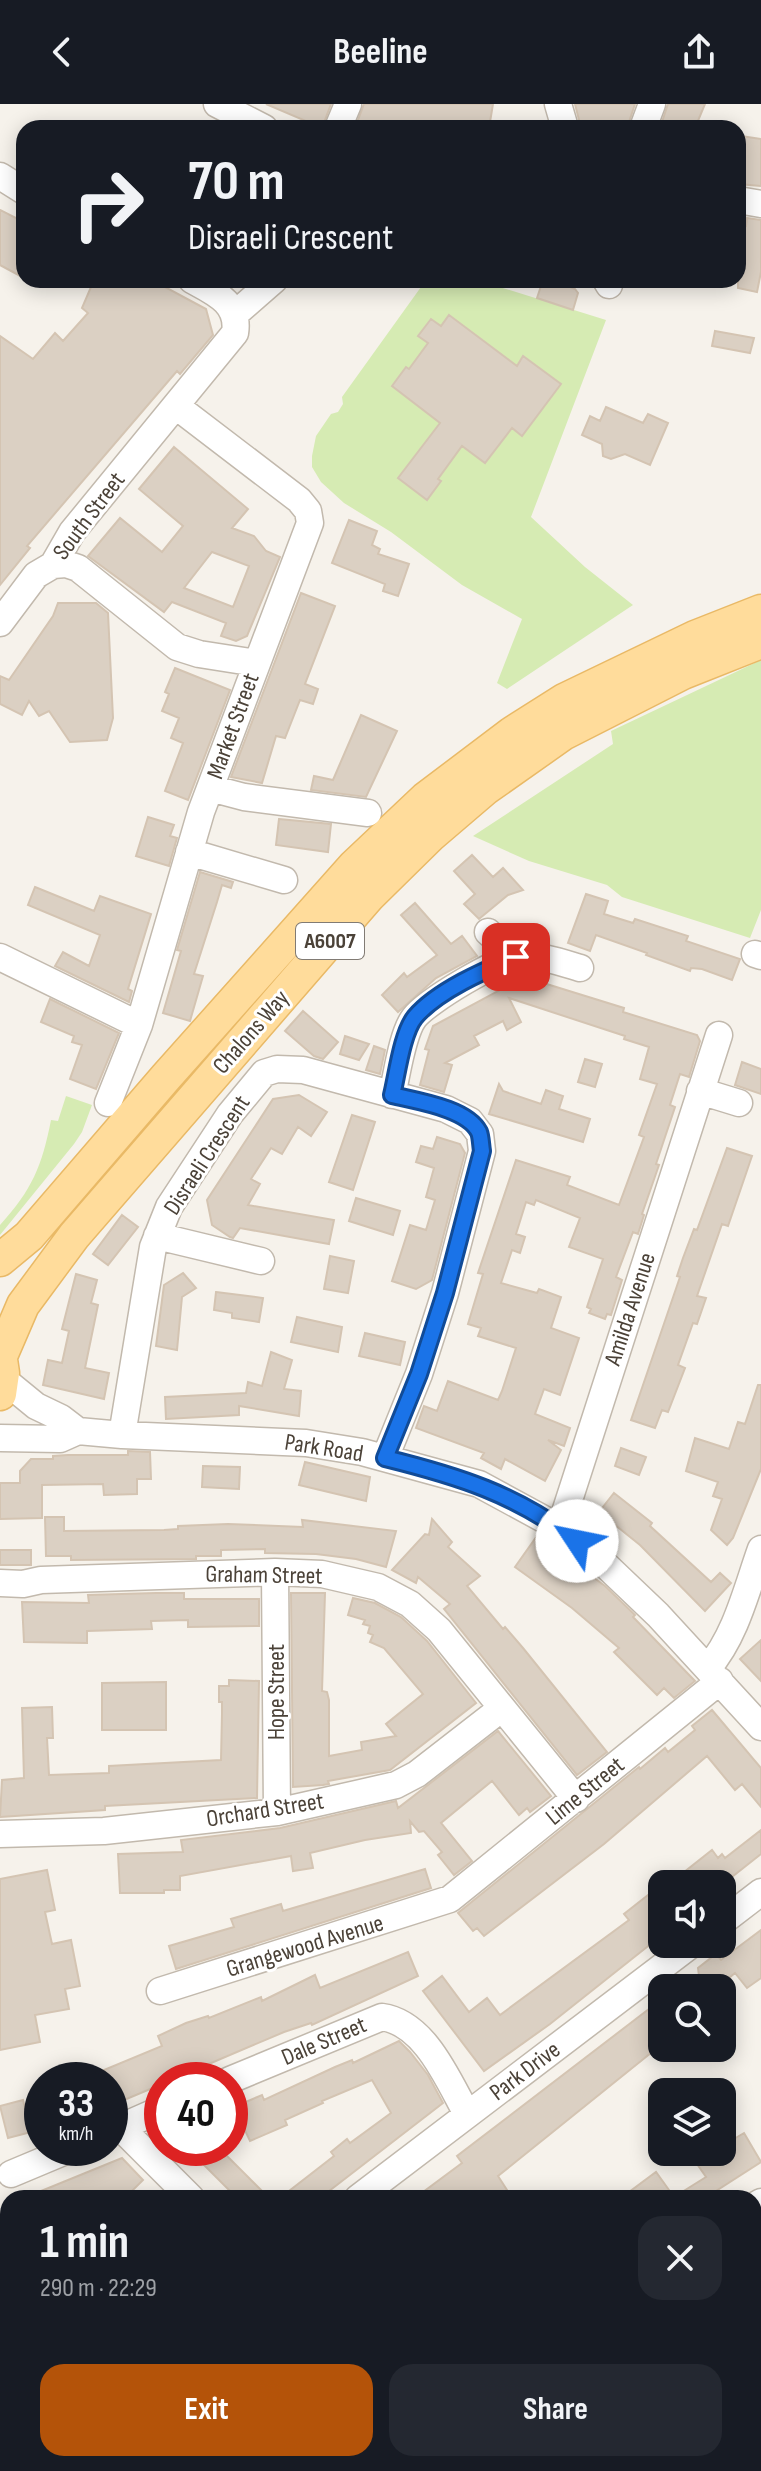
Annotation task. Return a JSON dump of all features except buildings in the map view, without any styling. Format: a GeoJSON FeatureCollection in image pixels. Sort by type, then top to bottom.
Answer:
{"type":"FeatureCollection","features":[{"type":"Feature","properties":{"kind":"main road","name":"Chalons Way"},"geometry":{"type":"LineString","coordinates":[[0,1260],[29,1236],[354,866],[426,798],[512,733],[564,700],[668,649],[761,611]]}},
{"type":"Feature","properties":{"kind":"main road","name":"Chalons Way"},"geometry":{"type":"LineString","coordinates":[[1,1370],[23,1305],[74,1236],[369,896],[430,836],[485,789],[563,734],[683,673],[761,642]]}},
{"type":"Feature","properties":{"kind":"street"},"geometry":{"type":"LineString","coordinates":[[217,104],[248,120]]}},
{"type":"Feature","properties":{"kind":"street"},"geometry":{"type":"LineString","coordinates":[[205,288],[227,301],[235,314],[265,288]]}},
{"type":"Feature","properties":{"kind":"street","name":"South Street"},"geometry":{"type":"LineString","coordinates":[[0,623],[36,575],[53,565],[72,532],[231,340],[237,324],[235,314]]}},
{"type":"Feature","properties":{"kind":"street","name":"Market Street"},"geometry":{"type":"LineString","coordinates":[[108,1103],[142,1030],[189,852],[210,788],[310,523],[305,505],[176,406]]}},
{"type":"Feature","properties":{"kind":"street"},"geometry":{"type":"LineString","coordinates":[[53,565],[66,564],[78,568],[177,647],[199,654],[256,663]]}},
{"type":"Feature","properties":{"kind":"street"},"geometry":{"type":"LineString","coordinates":[[210,788],[244,797],[368,813]]}},
{"type":"Feature","properties":{"kind":"street"},"geometry":{"type":"LineString","coordinates":[[189,852],[284,880]]}},
{"type":"Feature","properties":{"kind":"street"},"geometry":{"type":"LineString","coordinates":[[488,932],[516,957]]}},
{"type":"Feature","properties":{"kind":"street"},"geometry":{"type":"LineString","coordinates":[[0,957],[142,1030]]}},
{"type":"Feature","properties":{"kind":"street"},"geometry":{"type":"LineString","coordinates":[[392,1095],[408,1030],[414,1018],[440,997],[485,970],[516,957],[546,958],[580,968]]}},
{"type":"Feature","properties":{"kind":"street","name":"Amilda Avenue"},"geometry":{"type":"LineString","coordinates":[[560,1528],[719,1035]]}},
{"type":"Feature","properties":{"kind":"street","name":"Disraeli Crescent"},"geometry":{"type":"LineString","coordinates":[[122,1435],[145,1288],[157,1236],[176,1196],[230,1114],[264,1073],[277,1069],[303,1070],[446,1109],[470,1121],[480,1134],[482,1151],[441,1306],[419,1374],[385,1458]]}},
{"type":"Feature","properties":{"kind":"street"},"geometry":{"type":"LineString","coordinates":[[700,1091],[739,1103]]}},
{"type":"Feature","properties":{"kind":"street","name":"Disraeli Crescent"},"geometry":{"type":"LineString","coordinates":[[157,1236],[261,1261]]}},
{"type":"Feature","properties":{"kind":"street"},"geometry":{"type":"LineString","coordinates":[[0,1438],[60,1439],[78,1431],[61,1418],[36,1406],[1,1370]]}},
{"type":"Feature","properties":{"kind":"street","name":"Park Road"},"geometry":{"type":"LineString","coordinates":[[78,1431],[306,1443],[362,1452],[479,1484],[560,1528],[629,1586],[761,1727]]}},
{"type":"Feature","properties":{"kind":"street"},"geometry":{"type":"LineString","coordinates":[[714,1674],[761,1549]]}},
{"type":"Feature","properties":{"kind":"street","name":"Graham Street"},"geometry":{"type":"LineString","coordinates":[[0,1583],[275,1572],[340,1577],[378,1587],[410,1604],[439,1630],[576,1799]]}},
{"type":"Feature","properties":{"kind":"street","name":"Hope Street"},"geometry":{"type":"LineString","coordinates":[[275,1572],[277,1812]]}},
{"type":"Feature","properties":{"kind":"street","name":"Lime Street"},"geometry":{"type":"LineString","coordinates":[[450,1899],[655,1734],[714,1674]]}},
{"type":"Feature","properties":{"kind":"street","name":"Orchard Street"},"geometry":{"type":"LineString","coordinates":[[0,1834],[104,1831],[277,1812],[403,1783],[502,1708]]}},
{"type":"Feature","properties":{"kind":"street"},"geometry":{"type":"LineString","coordinates":[[736,1911],[761,1892]]}},
{"type":"Feature","properties":{"kind":"street","name":"Grangewood Avenue"},"geometry":{"type":"LineString","coordinates":[[160,1991],[450,1899]]}},
{"type":"Feature","properties":{"kind":"street","name":"Park Drive"},"geometry":{"type":"LineString","coordinates":[[368,2190],[673,1958]]}},
{"type":"Feature","properties":{"kind":"street","name":"Dale Street"},"geometry":{"type":"LineString","coordinates":[[248,2073],[382,2017],[396,2019],[416,2035],[467,2114]]}},
{"type":"Feature","properties":{"kind":"street"},"geometry":{"type":"LineString","coordinates":[[128,2141],[182,2190]]}},
{"type":"Feature","properties":{"kind":"street"},"geometry":{"type":"LineString","coordinates":[[11,2174],[30,2166]]}},
{"type":"Feature","properties":{"kind":"green space"},"geometry":{"type":"Polygon","coordinates":[[[420,288],[503,288],[606,320],[531,517],[585,567],[633,605],[507,689],[497,683],[522,619],[462,585],[391,532],[344,503],[321,482],[312,467],[316,436],[331,414],[338,412],[343,404],[342,397],[420,288]]]}},
{"type":"Feature","properties":{"kind":"green space"},"geometry":{"type":"Polygon","coordinates":[[[761,660],[761,910],[750,938],[622,897],[607,885],[529,861],[473,836],[613,744],[611,731],[761,660]]]}},
{"type":"Feature","properties":{"kind":"green space"},"geometry":{"type":"Polygon","coordinates":[[[66,1096],[92,1105],[82,1132],[0,1235],[0,1225],[34,1177],[51,1120],[58,1121],[66,1096]]]}},
{"type":"Feature","properties":{"kind":"route"},"geometry":{"type":"LineString","coordinates":[[516,957],[485,970],[440,997],[414,1018],[408,1030],[392,1095],[446,1109],[470,1121],[480,1134],[482,1151],[445,1293],[419,1374],[385,1458],[479,1484],[539,1515],[577,1541]]}}]}
